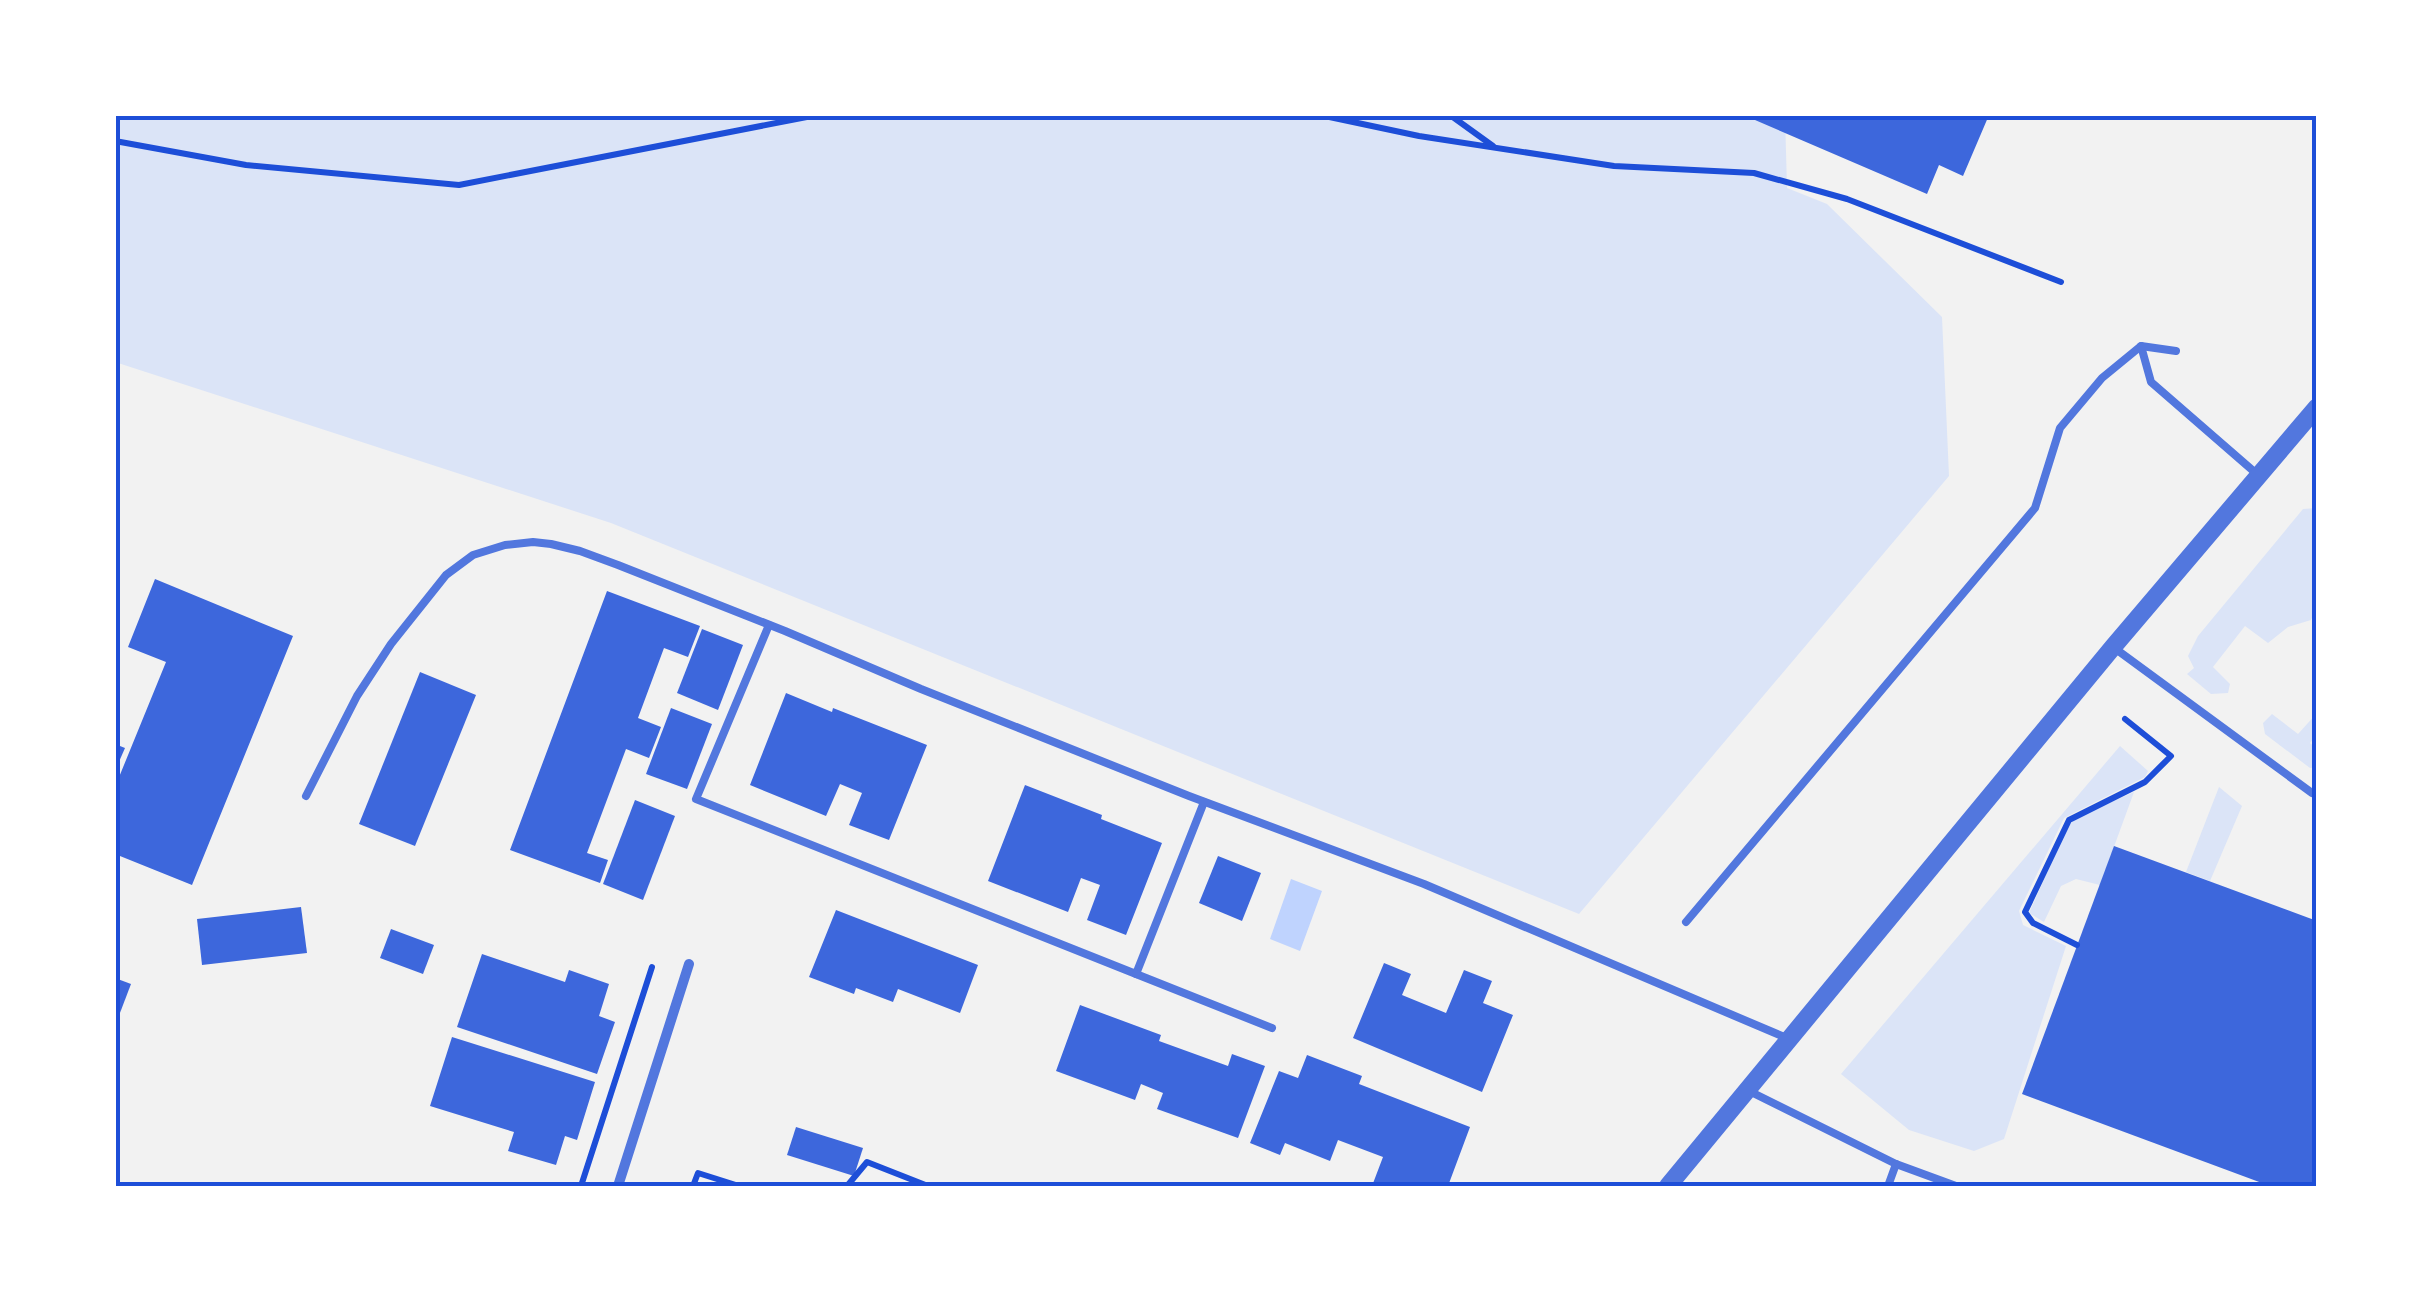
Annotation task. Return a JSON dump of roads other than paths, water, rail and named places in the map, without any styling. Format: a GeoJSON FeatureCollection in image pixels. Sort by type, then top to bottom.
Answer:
{"type":"FeatureCollection","features":[{"type":"Feature","properties":{"kind":"street"},"geometry":{"type":"LineString","coordinates":[[1668,1186],[2317,407]]}},
{"type":"Feature","properties":{"kind":"street"},"geometry":{"type":"LineString","coordinates":[[618,1186],[689,964]]}},
{"type":"Feature","properties":{"kind":"lane"},"geometry":{"type":"LineString","coordinates":[[1686,922],[2035,508],[2060,428],[2102,378],[2141,346],[2176,352]]}},
{"type":"Feature","properties":{"kind":"lane"},"geometry":{"type":"LineString","coordinates":[[2141,346],[2151,382],[2258,475]]}},
{"type":"Feature","properties":{"kind":"lane"},"geometry":{"type":"LineString","coordinates":[[306,796],[357,696],[391,644],[446,574],[473,555],[505,545],[533,542],[566,547],[1204,802],[1424,884],[1789,1040]]}},
{"type":"Feature","properties":{"kind":"lane"},"geometry":{"type":"LineString","coordinates":[[769,625],[696,800],[1272,1028]]}},
{"type":"Feature","properties":{"kind":"lane"},"geometry":{"type":"LineString","coordinates":[[2114,648],[2312,793]]}},
{"type":"Feature","properties":{"kind":"lane"},"geometry":{"type":"LineString","coordinates":[[1136,974],[1204,802]]}},
{"type":"Feature","properties":{"kind":"lane"},"geometry":{"type":"LineString","coordinates":[[1747,1090],[1896,1164],[1956,1186]]}},
{"type":"Feature","properties":{"kind":"lane"},"geometry":{"type":"LineString","coordinates":[[1888,1186],[1896,1164]]}},
{"type":"Feature","properties":{"kind":"water"},"geometry":{"type":"Polygon","coordinates":[[[1291,879],[1322,891],[1300,951],[1270,939],[1291,879]]]}}]}
